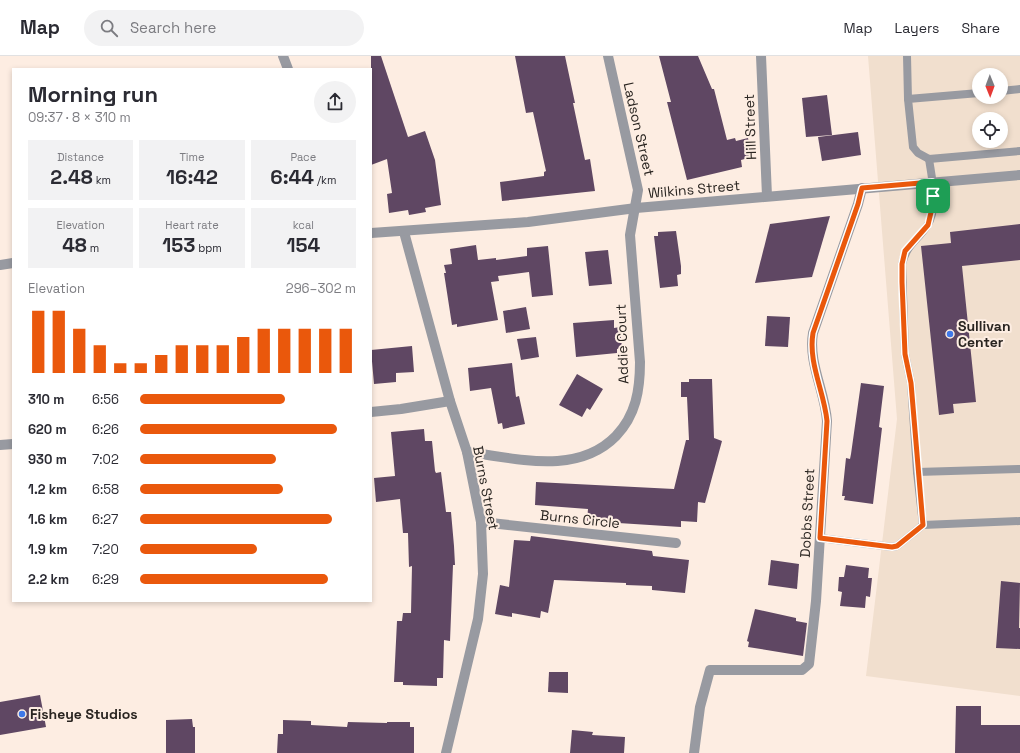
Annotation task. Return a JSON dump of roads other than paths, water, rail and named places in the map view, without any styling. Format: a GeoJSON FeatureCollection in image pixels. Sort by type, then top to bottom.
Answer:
{"type":"FeatureCollection","features":[{"type":"Feature","properties":{"kind":"street"},"geometry":{"type":"LineString","coordinates":[[283,56],[288,68]]}},
{"type":"Feature","properties":{"kind":"street","name":"Ladson Street"},"geometry":{"type":"LineString","coordinates":[[608,56],[638,190],[636,208]]}},
{"type":"Feature","properties":{"kind":"street","name":"Hill Street"},"geometry":{"type":"LineString","coordinates":[[761,56],[767,196]]}},
{"type":"Feature","properties":{"kind":"street","name":"Wilkins Street"},"geometry":{"type":"LineString","coordinates":[[372,233],[404,232],[528,222],[636,208],[1020,175]]}},
{"type":"Feature","properties":{"kind":"street","name":"Dobbs Street"},"geometry":{"type":"LineString","coordinates":[[694,753],[700,707],[710,670],[802,670],[809,664],[816,601],[827,421],[826,404],[813,363],[811,346],[813,333],[858,204],[862,188]]}},
{"type":"Feature","properties":{"kind":"street","name":"Addie Court"},"geometry":{"type":"LineString","coordinates":[[467,452],[548,462],[572,460],[589,456],[606,446],[621,430],[631,416],[637,400],[640,382],[640,362],[630,235],[636,208]]}},
{"type":"Feature","properties":{"kind":"street","name":"Burns Street"},"geometry":{"type":"LineString","coordinates":[[404,232],[450,401],[467,452],[481,522],[483,574],[478,619],[446,753]]}},
{"type":"Feature","properties":{"kind":"street"},"geometry":{"type":"LineString","coordinates":[[0,265],[12,264]]}},
{"type":"Feature","properties":{"kind":"street"},"geometry":{"type":"LineString","coordinates":[[372,412],[450,401]]}},
{"type":"Feature","properties":{"kind":"street"},"geometry":{"type":"LineString","coordinates":[[0,445],[12,444]]}},
{"type":"Feature","properties":{"kind":"street","name":"Burns Circle"},"geometry":{"type":"LineString","coordinates":[[481,522],[676,542]]}},
{"type":"Feature","properties":{"kind":"lane"},"geometry":{"type":"LineString","coordinates":[[907,56],[908,99],[913,147],[918,153],[929,159],[1020,151]]}},
{"type":"Feature","properties":{"kind":"lane"},"geometry":{"type":"LineString","coordinates":[[1008,90],[1020,89]]}},
{"type":"Feature","properties":{"kind":"lane"},"geometry":{"type":"LineString","coordinates":[[908,99],[972,94]]}},
{"type":"Feature","properties":{"kind":"lane"},"geometry":{"type":"LineString","coordinates":[[923,525],[917,472],[911,383],[905,354],[902,264],[905,251],[928,225],[933,204],[929,159]]}},
{"type":"Feature","properties":{"kind":"lane"},"geometry":{"type":"LineString","coordinates":[[917,472],[1020,469]]}},
{"type":"Feature","properties":{"kind":"lane"},"geometry":{"type":"LineString","coordinates":[[820,538],[892,547],[897,546],[923,525],[1020,522]]}},
{"type":"Feature","properties":{"kind":"place","name":"Sullivan Center"},"geometry":{"type":"Point","coordinates":[950,334]}},
{"type":"Feature","properties":{"kind":"place","name":"Fisheye Studios"},"geometry":{"type":"Point","coordinates":[22,714]}}]}
